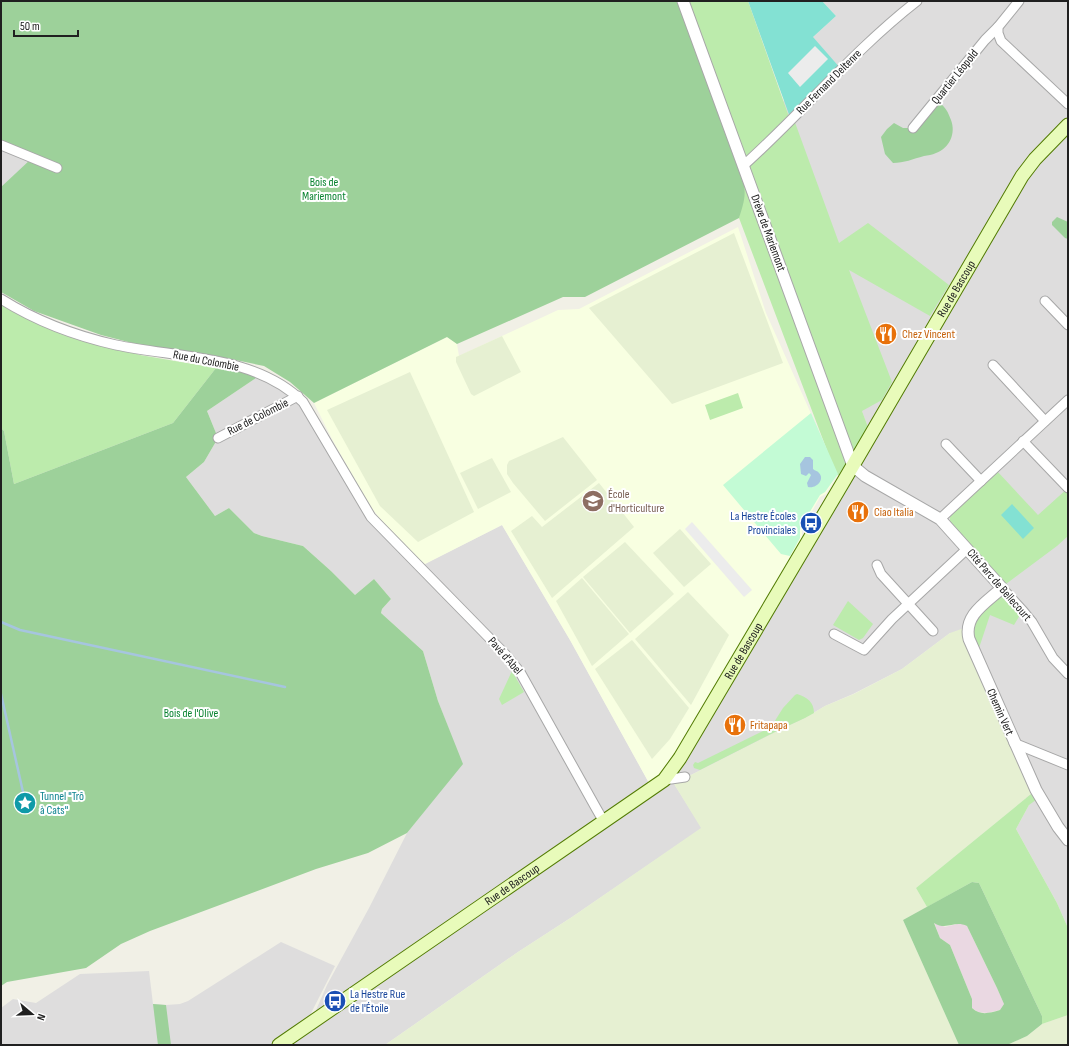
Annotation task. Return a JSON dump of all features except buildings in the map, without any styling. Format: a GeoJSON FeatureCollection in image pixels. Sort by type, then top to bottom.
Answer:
{"type":"FeatureCollection","features":[{"type":"Feature","properties":{"kind":"main road","name":"Rue de Bascoup"},"geometry":{"type":"LineString","coordinates":[[279,1045],[664,780],[684,751],[853,466],[1022,176],[1035,159],[1068,125]]}},
{"type":"Feature","properties":{"kind":"street","name":"Drève de Mariemont"},"geometry":{"type":"LineString","coordinates":[[683,1],[853,466]]}},
{"type":"Feature","properties":{"kind":"street","name":"Rue Fernand Deltenre"},"geometry":{"type":"LineString","coordinates":[[743,166],[839,71],[896,17],[917,1]]}},
{"type":"Feature","properties":{"kind":"street","name":"Quartier Léopold"},"geometry":{"type":"LineString","coordinates":[[913,128],[1019,1]]}},
{"type":"Feature","properties":{"kind":"street"},"geometry":{"type":"LineString","coordinates":[[998,27],[998,33],[1001,41],[1068,104]]}},
{"type":"Feature","properties":{"kind":"street"},"geometry":{"type":"LineString","coordinates":[[1,145],[57,168]]}},
{"type":"Feature","properties":{"kind":"street","name":"Rue du Colombie"},"geometry":{"type":"LineString","coordinates":[[1,299],[45,323],[114,344],[228,363],[262,374],[280,383],[298,396],[303,402],[371,516]]}},
{"type":"Feature","properties":{"kind":"street"},"geometry":{"type":"LineString","coordinates":[[1045,300],[1068,325]]}},
{"type":"Feature","properties":{"kind":"street"},"geometry":{"type":"LineString","coordinates":[[993,365],[1045,421]]}},
{"type":"Feature","properties":{"kind":"street","name":"Rue de Colombie"},"geometry":{"type":"LineString","coordinates":[[218,438],[298,396]]}},
{"type":"Feature","properties":{"kind":"street"},"geometry":{"type":"LineString","coordinates":[[940,519],[1068,400]]}},
{"type":"Feature","properties":{"kind":"street"},"geometry":{"type":"LineString","coordinates":[[1023,441],[1068,488]]}},
{"type":"Feature","properties":{"kind":"street"},"geometry":{"type":"LineString","coordinates":[[946,444],[981,481]]}},
{"type":"Feature","properties":{"kind":"street","name":"Cité Parc de Bellecourt"},"geometry":{"type":"LineString","coordinates":[[853,466],[865,476],[940,519],[1023,611],[1032,622],[1053,658],[1068,674]]}},
{"type":"Feature","properties":{"kind":"street","name":"Pavé d'Abel"},"geometry":{"type":"LineString","coordinates":[[371,516],[516,667],[526,682],[604,822]]}},
{"type":"Feature","properties":{"kind":"street"},"geometry":{"type":"LineString","coordinates":[[834,634],[864,650],[892,619],[967,549]]}},
{"type":"Feature","properties":{"kind":"street"},"geometry":{"type":"LineString","coordinates":[[877,565],[881,574],[932,631]]}},
{"type":"Feature","properties":{"kind":"street","name":"Chemin Vert"},"geometry":{"type":"LineString","coordinates":[[1002,588],[972,614],[967,630],[969,638],[1014,743],[1040,797],[1058,827],[1068,840]]}},
{"type":"Feature","properties":{"kind":"street"},"geometry":{"type":"LineString","coordinates":[[1014,743],[1068,765]]}},
{"type":"Feature","properties":{"kind":"street"},"geometry":{"type":"LineString","coordinates":[[664,780],[685,777]]}},
{"type":"Feature","properties":{"kind":"shaded area"},"geometry":{"type":"Polygon","coordinates":[[[748,1],[822,1],[836,16],[813,37],[841,69],[791,120],[748,1]]]}},
{"type":"Feature","properties":{"kind":"shaded area"},"geometry":{"type":"Polygon","coordinates":[[[822,1],[1068,1],[1068,928],[1057,903],[1016,829],[1029,805],[950,633],[902,669],[853,694],[825,706],[805,718],[691,775],[671,771],[871,435],[762,148],[813,37],[836,16],[822,1]]]}},
{"type":"Feature","properties":{"kind":"shaded area"},"geometry":{"type":"Polygon","coordinates":[[[815,46],[828,59],[800,87],[788,73],[815,46]]]}},
{"type":"Feature","properties":{"kind":"shaded area"},"geometry":{"type":"Polygon","coordinates":[[[1,147],[32,159],[1,187],[1,147]]]}},
{"type":"Feature","properties":{"kind":"shaded area","name":"École d'Horticulture"},"geometry":{"type":"Polygon","coordinates":[[[738,227],[766,313],[838,474],[826,494],[820,497],[802,529],[802,539],[680,746],[661,773],[649,783],[570,640],[502,525],[425,564],[386,526],[370,506],[332,439],[314,403],[447,337],[457,344],[459,356],[558,310],[579,309],[738,227]]]}},
{"type":"Feature","properties":{"kind":"shaded area"},"geometry":{"type":"Polygon","coordinates":[[[734,233],[783,363],[672,404],[589,308],[734,233]]]}},
{"type":"Feature","properties":{"kind":"shaded area"},"geometry":{"type":"Polygon","coordinates":[[[502,336],[521,372],[474,396],[471,394],[456,362],[456,357],[502,336]]]}},
{"type":"Feature","properties":{"kind":"shaded area"},"geometry":{"type":"Polygon","coordinates":[[[410,372],[474,512],[418,542],[380,506],[327,410],[410,372]]]}},
{"type":"Feature","properties":{"kind":"shaded area"},"geometry":{"type":"Polygon","coordinates":[[[259,376],[282,389],[295,400],[308,416],[357,504],[419,571],[425,564],[502,525],[570,640],[649,783],[318,1011],[316,1010],[327,985],[369,908],[407,833],[462,764],[438,701],[423,651],[381,613],[382,609],[391,599],[374,579],[355,595],[303,546],[254,533],[229,508],[215,516],[186,477],[204,462],[218,438],[207,411],[259,376]]]}},
{"type":"Feature","properties":{"kind":"shaded area"},"geometry":{"type":"Polygon","coordinates":[[[563,437],[597,480],[545,521],[513,483],[507,474],[507,465],[509,461],[563,437]]]}},
{"type":"Feature","properties":{"kind":"shaded area"},"geometry":{"type":"Polygon","coordinates":[[[805,457],[810,457],[813,460],[813,469],[821,475],[821,481],[817,485],[811,487],[808,487],[807,483],[811,475],[809,473],[806,476],[801,474],[800,464],[805,457]]]}},
{"type":"Feature","properties":{"kind":"shaded area"},"geometry":{"type":"Polygon","coordinates":[[[492,458],[511,492],[478,509],[460,473],[492,458]]]}},
{"type":"Feature","properties":{"kind":"shaded area"},"geometry":{"type":"Polygon","coordinates":[[[599,483],[634,527],[552,598],[511,531],[532,516],[542,527],[599,483]]]}},
{"type":"Feature","properties":{"kind":"shaded area"},"geometry":{"type":"Polygon","coordinates":[[[1012,504],[1034,528],[1023,539],[1001,515],[1012,504]]]}},
{"type":"Feature","properties":{"kind":"shaded area"},"geometry":{"type":"Polygon","coordinates":[[[692,522],[752,590],[744,597],[685,529],[692,522]]]}},
{"type":"Feature","properties":{"kind":"shaded area"},"geometry":{"type":"Polygon","coordinates":[[[680,529],[711,564],[684,587],[653,553],[680,529]]]}},
{"type":"Feature","properties":{"kind":"shaded area"},"geometry":{"type":"Polygon","coordinates":[[[625,542],[674,594],[630,633],[583,577],[625,542]]]}},
{"type":"Feature","properties":{"kind":"shaded area"},"geometry":{"type":"Polygon","coordinates":[[[582,578],[629,634],[592,666],[556,601],[582,578]]]}},
{"type":"Feature","properties":{"kind":"shaded area"},"geometry":{"type":"Polygon","coordinates":[[[688,592],[729,635],[691,705],[635,639],[688,592]]]}},
{"type":"Feature","properties":{"kind":"shaded area"},"geometry":{"type":"Polygon","coordinates":[[[967,627],[1036,790],[916,888],[927,907],[903,920],[959,1045],[385,1045],[518,952],[572,917],[701,828],[671,779],[691,775],[805,718],[825,706],[854,694],[902,669],[950,633],[967,627]]]}},
{"type":"Feature","properties":{"kind":"shaded area"},"geometry":{"type":"Polygon","coordinates":[[[632,640],[689,708],[670,739],[652,759],[595,669],[632,640]]]}},
{"type":"Feature","properties":{"kind":"shaded area"},"geometry":{"type":"Polygon","coordinates":[[[671,779],[702,828],[518,952],[385,1045],[1,1045],[1,1008],[13,999],[36,1003],[80,974],[149,971],[153,1004],[180,1004],[188,1001],[281,942],[335,966],[304,1027],[671,779]]]}},
{"type":"Feature","properties":{"kind":"shaded area"},"geometry":{"type":"Polygon","coordinates":[[[934,922],[945,927],[961,923],[967,926],[1004,1004],[1000,1010],[987,1013],[978,1012],[972,1008],[972,999],[950,945],[940,938],[934,922]]]}},
{"type":"Feature","properties":{"kind":"shaded area"},"geometry":{"type":"Polygon","coordinates":[[[1068,1015],[1068,1045],[1007,1045],[1027,1036],[1042,1024],[1068,1015]]]}},
{"type":"Feature","properties":{"kind":"green space","name":"Bois de Mariemont"},"geometry":{"type":"Polygon","coordinates":[[[1,1],[677,1],[743,181],[745,195],[742,209],[739,218],[585,297],[563,297],[457,344],[447,337],[314,403],[290,382],[264,366],[221,357],[144,346],[101,335],[34,311],[1,292],[1,187],[31,159],[1,147],[1,1]]]}},
{"type":"Feature","properties":{"kind":"green space"},"geometry":{"type":"Polygon","coordinates":[[[683,1],[748,1],[788,114],[791,119],[793,117],[839,243],[868,223],[949,285],[930,316],[849,270],[892,382],[882,400],[862,411],[871,435],[845,479],[836,474],[739,218],[743,166],[683,1]]]}},
{"type":"Feature","properties":{"kind":"green space"},"geometry":{"type":"Polygon","coordinates":[[[939,102],[950,117],[953,130],[951,140],[945,148],[934,154],[905,162],[893,163],[885,154],[881,137],[887,129],[894,123],[903,128],[913,128],[939,102]]]}},
{"type":"Feature","properties":{"kind":"green space"},"geometry":{"type":"Polygon","coordinates":[[[1057,217],[1068,222],[1068,239],[1065,238],[1052,225],[1052,222],[1057,217]]]}},
{"type":"Feature","properties":{"kind":"green space"},"geometry":{"type":"Polygon","coordinates":[[[1,303],[73,334],[140,355],[216,368],[173,423],[14,484],[4,431],[1,428],[1,303]]]}},
{"type":"Feature","properties":{"kind":"green space","name":"Bois de l'Olive"},"geometry":{"type":"Polygon","coordinates":[[[216,368],[237,370],[259,376],[207,411],[218,438],[204,462],[186,477],[215,516],[229,508],[254,533],[303,546],[355,595],[374,579],[391,599],[382,609],[381,613],[423,651],[438,701],[463,764],[407,833],[368,853],[316,869],[150,931],[121,944],[86,968],[7,982],[1,986],[1,428],[4,431],[14,484],[173,423],[216,368]]]}},
{"type":"Feature","properties":{"kind":"green space"},"geometry":{"type":"Polygon","coordinates":[[[738,393],[743,408],[710,420],[705,405],[738,393]]]}},
{"type":"Feature","properties":{"kind":"green space"},"geometry":{"type":"Polygon","coordinates":[[[811,413],[838,474],[825,492],[820,495],[800,528],[800,538],[790,556],[781,554],[723,485],[811,413]]]}},
{"type":"Feature","properties":{"kind":"green space"},"geometry":{"type":"Polygon","coordinates":[[[997,471],[1038,515],[1068,488],[1068,536],[1006,584],[950,522],[950,515],[997,471]]]}},
{"type":"Feature","properties":{"kind":"green space"},"geometry":{"type":"Polygon","coordinates":[[[1002,595],[1020,615],[1014,625],[990,615],[978,651],[971,631],[974,619],[1002,595]]]}},
{"type":"Feature","properties":{"kind":"green space"},"geometry":{"type":"Polygon","coordinates":[[[848,601],[873,624],[863,638],[859,640],[833,625],[848,601]]]}},
{"type":"Feature","properties":{"kind":"green space"},"geometry":{"type":"Polygon","coordinates":[[[512,671],[524,692],[502,705],[499,699],[512,671]]]}},
{"type":"Feature","properties":{"kind":"green space"},"geometry":{"type":"Polygon","coordinates":[[[797,694],[809,700],[813,706],[814,713],[700,770],[694,768],[693,765],[695,762],[698,763],[771,727],[783,708],[797,694]]]}},
{"type":"Feature","properties":{"kind":"green space"},"geometry":{"type":"Polygon","coordinates":[[[1036,790],[1040,797],[1029,805],[1016,829],[1057,903],[1068,928],[1068,1015],[1042,1024],[1042,1016],[979,883],[972,882],[927,907],[916,888],[1036,790]]]}},
{"type":"Feature","properties":{"kind":"green space"},"geometry":{"type":"Polygon","coordinates":[[[972,882],[979,883],[1042,1016],[1042,1024],[1027,1036],[1007,1045],[959,1045],[903,920],[972,882]],[[934,923],[940,938],[950,945],[972,999],[972,1008],[975,1011],[982,1013],[1000,1010],[1004,1004],[967,926],[962,924],[947,926],[934,923]]]}},
{"type":"Feature","properties":{"kind":"green space"},"geometry":{"type":"Polygon","coordinates":[[[153,1004],[166,1005],[171,1045],[158,1045],[153,1004]]]}},
{"type":"Feature","properties":{"kind":"waterway"},"geometry":{"type":"LineString","coordinates":[[1,622],[20,630],[285,687]]}},
{"type":"Feature","properties":{"kind":"waterway"},"geometry":{"type":"LineString","coordinates":[[1,694],[23,792]]}},
{"type":"Feature","properties":{"kind":"place","name":"Chez Vincent"},"geometry":{"type":"Point","coordinates":[886,334]}},
{"type":"Feature","properties":{"kind":"place","name":"École d'Horticulture"},"geometry":{"type":"Point","coordinates":[593,501]}},
{"type":"Feature","properties":{"kind":"place","name":"Ciao Italia"},"geometry":{"type":"Point","coordinates":[858,512]}},
{"type":"Feature","properties":{"kind":"place","name":"La Hestre Écoles Provinciales"},"geometry":{"type":"Point","coordinates":[811,523]}},
{"type":"Feature","properties":{"kind":"place","name":"Fritapapa"},"geometry":{"type":"Point","coordinates":[735,725]}},
{"type":"Feature","properties":{"kind":"place","name":"Tunnel \"Trô à Cats\""},"geometry":{"type":"Point","coordinates":[25,803]}},
{"type":"Feature","properties":{"kind":"place","name":"La Hestre Rue de l'Étoile"},"geometry":{"type":"Point","coordinates":[335,1001]}}]}
